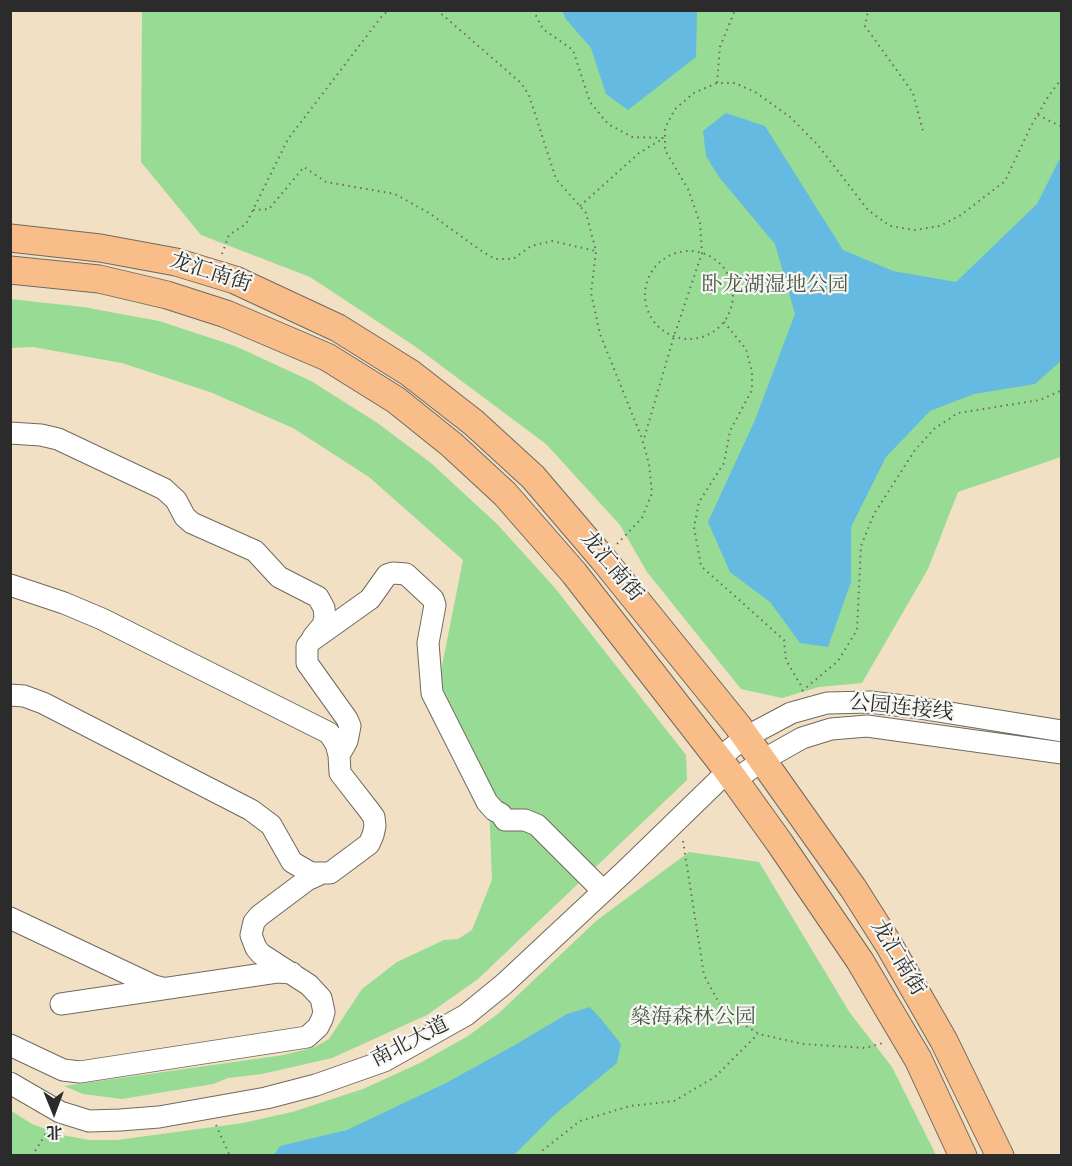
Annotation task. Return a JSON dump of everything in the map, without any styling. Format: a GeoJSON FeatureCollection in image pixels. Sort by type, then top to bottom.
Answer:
{"type":"FeatureCollection","features":[{"type":"Feature","properties":{"kind":"main road","name":"龙汇南街"},"geometry":{"type":"LineString","coordinates":[[10,238],[100,248],[176,262],[235,280],[338,328],[410,373],[474,423],[533,477],[603,559],[746,737],[853,888],[890,945],[944,1041],[999,1155]]}},
{"type":"Feature","properties":{"kind":"main road","name":"龙汇南街"},"geometry":{"type":"LineString","coordinates":[[10,270],[99,279],[167,295],[226,314],[327,357],[396,400],[452,445],[505,494],[574,573],[727,770],[779,842],[860,961],[918,1059],[963,1155]]}},
{"type":"Feature","properties":{"kind":"main road"},"geometry":{"type":"LineString","coordinates":[[779,842],[868,1011],[898,1053],[918,1059]]}},
{"type":"Feature","properties":{"kind":"street"},"geometry":{"type":"LineString","coordinates":[[10,433],[41,435],[58,439],[164,489],[176,500],[185,517],[192,523],[255,551],[279,578],[343,607],[361,605]]}},
{"type":"Feature","properties":{"kind":"street"},"geometry":{"type":"LineString","coordinates":[[311,641],[370,599],[387,575],[406,574],[429,594],[435,605],[428,643],[432,693],[487,802],[505,820],[525,820],[537,825],[603,891]]}},
{"type":"Feature","properties":{"kind":"street"},"geometry":{"type":"LineString","coordinates":[[10,585],[64,603],[102,619],[339,731],[347,741],[339,755],[340,773],[374,818],[375,826],[374,835],[369,844],[330,873],[312,877],[254,922],[251,935],[261,954],[292,973],[321,998],[324,1012],[313,1033],[298,1040],[80,1072],[63,1070],[10,1045]]}},
{"type":"Feature","properties":{"kind":"street"},"geometry":{"type":"LineString","coordinates":[[313,593],[322,603],[325,617],[323,625],[306,652],[307,663],[347,719],[339,731]]}},
{"type":"Feature","properties":{"kind":"street"},"geometry":{"type":"LineString","coordinates":[[10,695],[24,696],[43,703],[258,814],[277,834],[292,862],[297,874],[296,885],[292,891]]}},
{"type":"Feature","properties":{"kind":"street","name":"公园连接线"},"geometry":{"type":"LineString","coordinates":[[727,770],[746,737],[791,713],[804,697],[827,703],[870,702],[913,707],[1062,731]]}},
{"type":"Feature","properties":{"kind":"street","name":"公园连接线"},"geometry":{"type":"LineString","coordinates":[[727,770],[763,760],[802,738],[831,729],[867,726],[1062,753]]}},
{"type":"Feature","properties":{"kind":"street","name":"南北大道"},"geometry":{"type":"LineString","coordinates":[[10,1083],[60,1112],[89,1120],[120,1120],[159,1117],[266,1098],[316,1085],[384,1061],[466,1015],[504,984],[727,770]]}},
{"type":"Feature","properties":{"kind":"street"},"geometry":{"type":"LineString","coordinates":[[292,862],[318,875]]}},
{"type":"Feature","properties":{"kind":"street"},"geometry":{"type":"LineString","coordinates":[[10,918],[154,986],[166,989]]}},
{"type":"Feature","properties":{"kind":"street"},"geometry":{"type":"LineString","coordinates":[[254,975],[262,969],[261,954]]}},
{"type":"Feature","properties":{"kind":"street"},"geometry":{"type":"LineString","coordinates":[[92,1000],[102,992],[106,978],[105,970],[97,959]]}},
{"type":"Feature","properties":{"kind":"street"},"geometry":{"type":"LineString","coordinates":[[61,1004],[254,975],[292,973]]}},
{"type":"Feature","properties":{"kind":"path"},"geometry":{"type":"LineString","coordinates":[[216,274],[229,235],[246,224],[288,139],[382,16],[389,10]]}},
{"type":"Feature","properties":{"kind":"path"},"geometry":{"type":"LineString","coordinates":[[437,10],[521,83],[529,95],[556,179],[586,213],[596,251],[591,293],[600,334],[643,442],[649,464],[652,493],[642,518],[603,559]]}},
{"type":"Feature","properties":{"kind":"path"},"geometry":{"type":"LineString","coordinates":[[533,10],[543,29],[573,51],[590,102],[608,124],[632,137],[665,138]]}},
{"type":"Feature","properties":{"kind":"path"},"geometry":{"type":"LineString","coordinates":[[717,83],[720,47],[735,10]]}},
{"type":"Feature","properties":{"kind":"path"},"geometry":{"type":"LineString","coordinates":[[871,10],[868,11],[865,26],[913,93],[923,131]]}},
{"type":"Feature","properties":{"kind":"path"},"geometry":{"type":"LineString","coordinates":[[643,442],[674,336],[702,253],[700,223],[688,189],[665,150],[665,128],[675,109],[694,93],[717,83],[735,83],[755,92],[790,117],[817,144],[868,210],[890,226],[915,230],[940,226],[961,215],[1005,182],[1038,115],[1062,78]]}},
{"type":"Feature","properties":{"kind":"path"},"geometry":{"type":"LineString","coordinates":[[1038,115],[1062,127]]}},
{"type":"Feature","properties":{"kind":"path"},"geometry":{"type":"LineString","coordinates":[[580,206],[639,153],[665,138]]}},
{"type":"Feature","properties":{"kind":"path"},"geometry":{"type":"LineString","coordinates":[[253,210],[269,209],[304,167],[326,182],[395,194],[429,213],[496,259],[513,259],[531,246],[552,241],[596,251]]}},
{"type":"Feature","properties":{"kind":"path"},"geometry":{"type":"LineString","coordinates":[[687,251],[702,253],[715,260],[725,269],[731,282],[733,296],[731,309],[724,322],[714,331],[702,337],[688,339],[674,336],[661,329],[651,318],[646,304],[646,289],[650,275],[660,263],[672,255],[687,251]]}},
{"type":"Feature","properties":{"kind":"path"},"geometry":{"type":"LineString","coordinates":[[724,322],[746,350],[752,372],[752,390],[730,431],[724,463],[699,502],[694,527],[700,566],[784,640],[786,660],[804,697],[838,661],[857,630],[861,546],[874,514],[915,450],[934,429],[958,413],[1040,400],[1062,390]]}},
{"type":"Feature","properties":{"kind":"path"},"geometry":{"type":"LineString","coordinates":[[680,817],[704,975],[724,1012],[759,1034],[803,1044],[865,1048],[888,1042]]}},
{"type":"Feature","properties":{"kind":"path"},"geometry":{"type":"LineString","coordinates":[[540,1155],[543,1150],[580,1121],[630,1106],[674,1101],[715,1077],[759,1034]]}},
{"type":"Feature","properties":{"kind":"path"},"geometry":{"type":"LineString","coordinates":[[209,1109],[230,1155]]}},
{"type":"Feature","properties":{"kind":"path"},"geometry":{"type":"LineString","coordinates":[[32,1155],[60,1112]]}},
{"type":"Feature","properties":{"kind":"green space","name":"卧龙湖湿地公园"},"geometry":{"type":"Polygon","coordinates":[[[142,11],[1061,11],[1061,457],[958,492],[928,569],[862,683],[819,687],[782,698],[741,689],[647,572],[620,525],[546,444],[416,347],[310,277],[201,235],[141,162],[142,11]]]}},
{"type":"Feature","properties":{"kind":"green space"},"geometry":{"type":"Polygon","coordinates":[[[10,299],[83,307],[159,321],[235,346],[311,381],[376,422],[431,463],[497,524],[555,588],[686,755],[687,780],[478,979],[427,1015],[332,1058],[262,1074],[228,1078],[213,1084],[122,1099],[83,1094],[64,1086],[284,1055],[315,1047],[329,1039],[362,989],[397,962],[444,940],[458,939],[472,930],[492,880],[488,779],[439,681],[463,560],[369,477],[293,428],[210,392],[122,363],[33,347],[11,348],[10,299]]]}},
{"type":"Feature","properties":{"kind":"green space","name":"燊海森林公园"},"geometry":{"type":"Polygon","coordinates":[[[689,852],[759,862],[850,1013],[892,1067],[936,1155],[11,1156],[10,1110],[32,1124],[62,1135],[89,1140],[117,1140],[243,1123],[292,1112],[363,1089],[420,1063],[468,1036],[499,1013],[596,921],[689,852]]]}},
{"type":"Feature","properties":{"kind":"water"},"geometry":{"type":"Polygon","coordinates":[[[562,11],[697,11],[696,57],[628,110],[606,94],[591,48],[562,11]]]}},
{"type":"Feature","properties":{"kind":"water"},"geometry":{"type":"Polygon","coordinates":[[[726,113],[765,126],[843,250],[893,271],[956,282],[1037,204],[1061,156],[1061,361],[1035,384],[974,394],[930,411],[886,457],[851,527],[851,582],[828,647],[800,643],[770,602],[730,572],[708,522],[755,420],[795,314],[775,244],[719,177],[706,156],[703,131],[726,113]]]}},
{"type":"Feature","properties":{"kind":"water"},"geometry":{"type":"Polygon","coordinates":[[[590,1007],[621,1044],[617,1063],[553,1116],[514,1155],[274,1155],[280,1146],[347,1130],[446,1083],[567,1014],[590,1007]]]}}]}
